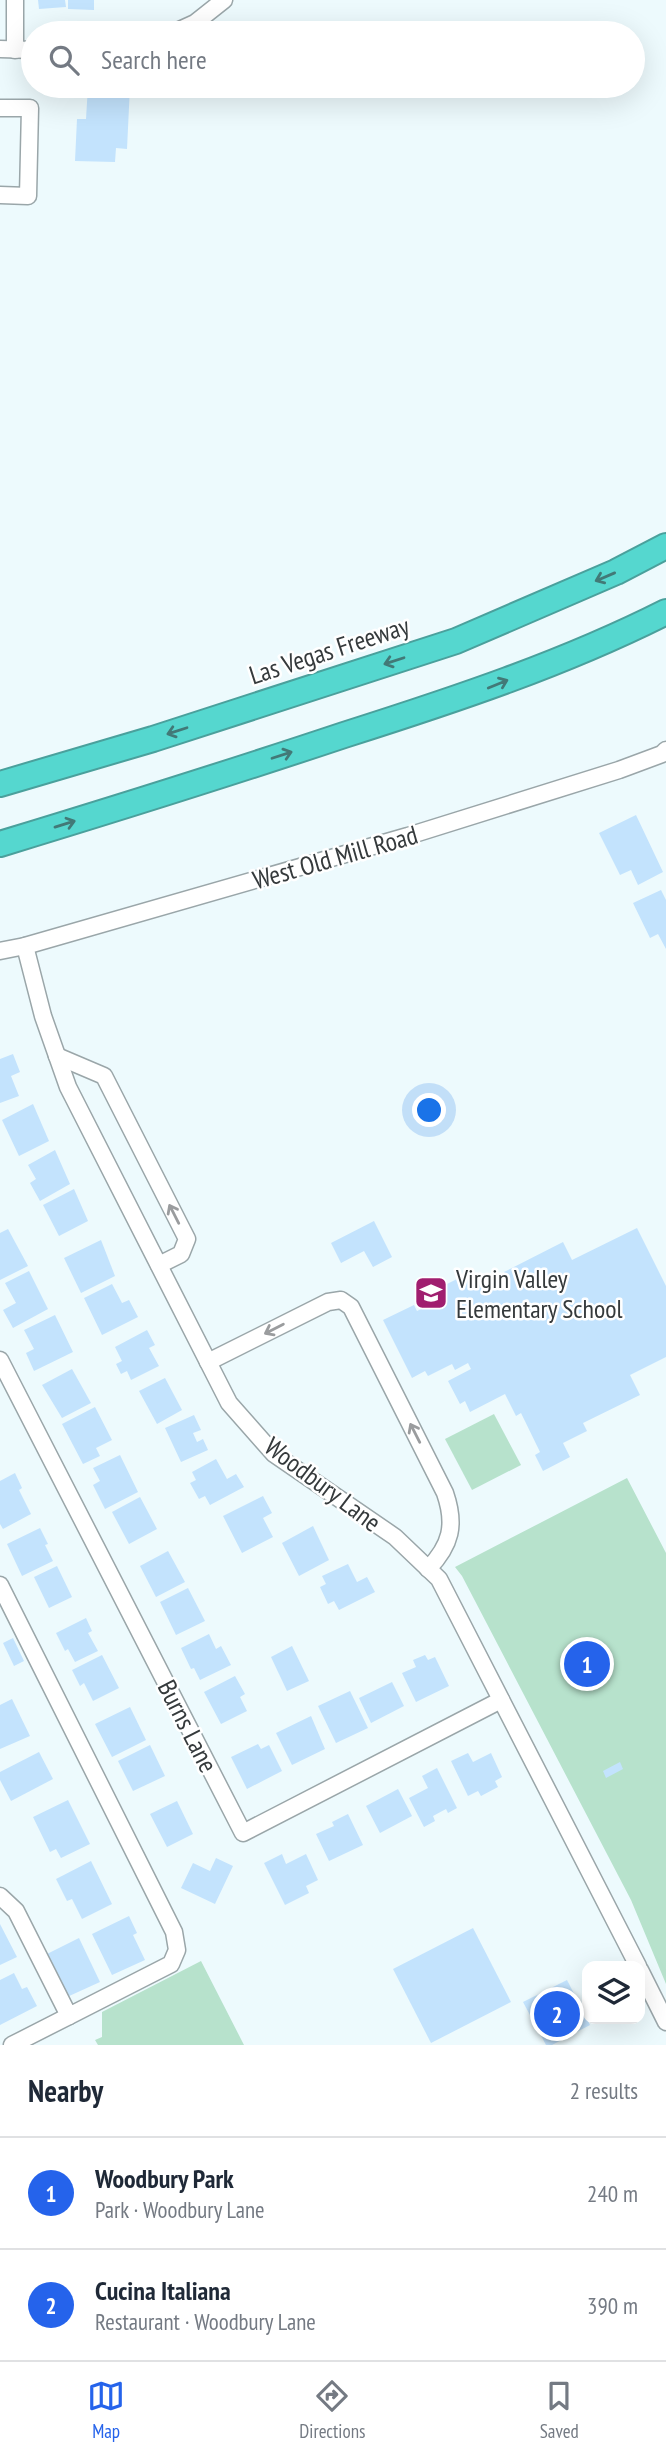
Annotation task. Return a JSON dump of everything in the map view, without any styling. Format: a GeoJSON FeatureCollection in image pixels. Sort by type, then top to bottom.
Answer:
{"type":"FeatureCollection","features":[{"type":"Feature","properties":{"kind":"highway","name":"Las Vegas Freeway"},"geometry":{"type":"LineString","coordinates":[[0,784],[456,641],[616,572],[666,546]]}},
{"type":"Feature","properties":{"kind":"highway"},"geometry":{"type":"LineString","coordinates":[[0,844],[479,692],[624,633],[666,612]]}},
{"type":"Feature","properties":{"kind":"street"},"geometry":{"type":"LineString","coordinates":[[8,50],[15,0]]}},
{"type":"Feature","properties":{"kind":"street"},"geometry":{"type":"LineString","coordinates":[[198,21],[224,0]]}},
{"type":"Feature","properties":{"kind":"street"},"geometry":{"type":"LineString","coordinates":[[0,107],[30,108],[28,196],[0,195]]}},
{"type":"Feature","properties":{"kind":"street","name":"West Old Mill Road"},"geometry":{"type":"LineString","coordinates":[[0,951],[408,836],[665,755]]}},
{"type":"Feature","properties":{"kind":"street","name":"Woodbury Lane"},"geometry":{"type":"LineString","coordinates":[[25,946],[43,1016],[68,1087],[229,1403],[274,1454],[395,1537],[439,1579],[635,1961]]}},
{"type":"Feature","properties":{"kind":"street"},"geometry":{"type":"LineString","coordinates":[[57,1056],[104,1076],[187,1239],[181,1254],[159,1265]]}},
{"type":"Feature","properties":{"kind":"street"},"geometry":{"type":"LineString","coordinates":[[208,1363],[328,1302],[341,1300],[351,1307],[446,1493],[452,1513],[448,1542],[441,1556],[428,1569]]}},
{"type":"Feature","properties":{"kind":"street","name":"Burns Lane"},"geometry":{"type":"LineString","coordinates":[[0,1360],[243,1833],[501,1700]]}},
{"type":"Feature","properties":{"kind":"street"},"geometry":{"type":"LineString","coordinates":[[0,1585],[174,1932],[177,1950],[170,1964],[12,2045]]}},
{"type":"Feature","properties":{"kind":"street"},"geometry":{"type":"LineString","coordinates":[[0,1896],[16,1911],[69,2016]]}},
{"type":"Feature","properties":{"kind":"street","name":"Woodbury Lane"},"geometry":{"type":"LineString","coordinates":[[645,1980],[666,2022]]}},
{"type":"Feature","properties":{"kind":"green space"},"geometry":{"type":"Polygon","coordinates":[[[494,1414],[521,1465],[472,1490],[445,1439],[494,1414]]]}},
{"type":"Feature","properties":{"kind":"green space"},"geometry":{"type":"Polygon","coordinates":[[[627,1478],[666,1553],[666,1984],[631,1900],[455,1567],[627,1478]]]}},
{"type":"Feature","properties":{"kind":"green space"},"geometry":{"type":"Polygon","coordinates":[[[201,1961],[244,2045],[98,2045],[95,2040],[102,2037],[102,2012],[201,1961]]]}},
{"type":"Feature","properties":{"kind":"building"},"geometry":{"type":"Polygon","coordinates":[[[38,0],[65,0],[66,7],[39,9],[38,0]]]}},
{"type":"Feature","properties":{"kind":"building"},"geometry":{"type":"Polygon","coordinates":[[[68,0],[94,0],[94,10],[68,9],[68,0]]]}},
{"type":"Feature","properties":{"kind":"building"},"geometry":{"type":"Polygon","coordinates":[[[87,98],[129,98],[127,149],[116,148],[115,162],[75,161],[77,119],[86,119],[87,98]]]}},
{"type":"Feature","properties":{"kind":"building"},"geometry":{"type":"Polygon","coordinates":[[[636,815],[663,872],[638,885],[631,870],[620,875],[599,833],[636,815]]]}},
{"type":"Feature","properties":{"kind":"building"},"geometry":{"type":"Polygon","coordinates":[[[661,890],[666,900],[666,949],[658,934],[650,938],[633,903],[661,890]]]}},
{"type":"Feature","properties":{"kind":"building"},"geometry":{"type":"Polygon","coordinates":[[[13,1054],[20,1072],[11,1076],[19,1096],[0,1103],[0,1059],[13,1054]]]}},
{"type":"Feature","properties":{"kind":"building"},"geometry":{"type":"Polygon","coordinates":[[[33,1104],[49,1141],[19,1156],[2,1120],[33,1104]]]}},
{"type":"Feature","properties":{"kind":"building"},"geometry":{"type":"Polygon","coordinates":[[[55,1150],[70,1184],[40,1201],[30,1183],[36,1179],[28,1165],[55,1150]]]}},
{"type":"Feature","properties":{"kind":"building"},"geometry":{"type":"Polygon","coordinates":[[[74,1189],[88,1221],[59,1236],[43,1205],[74,1189]]]}},
{"type":"Feature","properties":{"kind":"building"},"geometry":{"type":"Polygon","coordinates":[[[374,1221],[392,1257],[373,1267],[364,1251],[341,1263],[331,1243],[374,1221]]]}},
{"type":"Feature","properties":{"kind":"building"},"geometry":{"type":"Polygon","coordinates":[[[637,1228],[666,1286],[666,1357],[630,1375],[640,1395],[583,1423],[587,1431],[563,1443],[570,1457],[543,1471],[535,1455],[540,1452],[521,1413],[516,1416],[505,1394],[470,1412],[465,1401],[460,1404],[448,1381],[471,1369],[468,1363],[455,1370],[452,1364],[428,1376],[425,1371],[412,1378],[383,1320],[414,1305],[417,1311],[442,1299],[437,1289],[473,1271],[482,1289],[506,1277],[504,1272],[563,1242],[572,1260],[637,1228]]]}},
{"type":"Feature","properties":{"kind":"building"},"geometry":{"type":"Polygon","coordinates":[[[8,1229],[28,1266],[0,1280],[0,1233],[8,1229]]]}},
{"type":"Feature","properties":{"kind":"building"},"geometry":{"type":"Polygon","coordinates":[[[101,1240],[115,1276],[81,1293],[64,1258],[101,1240]]]}},
{"type":"Feature","properties":{"kind":"building"},"geometry":{"type":"Polygon","coordinates":[[[29,1271],[48,1309],[13,1328],[3,1310],[16,1303],[5,1283],[29,1271]]]}},
{"type":"Feature","properties":{"kind":"building"},"geometry":{"type":"Polygon","coordinates":[[[112,1284],[122,1303],[129,1300],[138,1317],[102,1335],[84,1298],[112,1284]]]}},
{"type":"Feature","properties":{"kind":"building"},"geometry":{"type":"Polygon","coordinates":[[[55,1315],[73,1352],[34,1371],[26,1353],[34,1349],[24,1330],[55,1315]]]}},
{"type":"Feature","properties":{"kind":"building"},"geometry":{"type":"Polygon","coordinates":[[[147,1330],[155,1345],[149,1348],[159,1366],[131,1380],[127,1371],[121,1374],[116,1364],[122,1361],[115,1347],[147,1330]]]}},
{"type":"Feature","properties":{"kind":"building"},"geometry":{"type":"Polygon","coordinates":[[[72,1369],[91,1403],[62,1418],[42,1385],[72,1369]]]}},
{"type":"Feature","properties":{"kind":"building"},"geometry":{"type":"Polygon","coordinates":[[[165,1378],[182,1410],[157,1424],[139,1391],[165,1378]]]}},
{"type":"Feature","properties":{"kind":"building"},"geometry":{"type":"Polygon","coordinates":[[[95,1407],[112,1440],[96,1448],[100,1456],[83,1464],[62,1424],[95,1407]]]}},
{"type":"Feature","properties":{"kind":"building"},"geometry":{"type":"Polygon","coordinates":[[[194,1415],[201,1430],[193,1433],[197,1442],[203,1439],[208,1450],[181,1462],[165,1428],[194,1415]]]}},
{"type":"Feature","properties":{"kind":"building"},"geometry":{"type":"Polygon","coordinates":[[[120,1455],[138,1492],[105,1509],[93,1485],[100,1481],[93,1468],[120,1455]]]}},
{"type":"Feature","properties":{"kind":"building"},"geometry":{"type":"Polygon","coordinates":[[[216,1459],[227,1479],[236,1474],[244,1487],[210,1505],[205,1496],[199,1499],[190,1483],[196,1480],[192,1472],[216,1459]]]}},
{"type":"Feature","properties":{"kind":"building"},"geometry":{"type":"Polygon","coordinates":[[[15,1473],[22,1488],[19,1490],[31,1514],[3,1529],[0,1524],[0,1481],[15,1473]]]}},
{"type":"Feature","properties":{"kind":"building"},"geometry":{"type":"Polygon","coordinates":[[[263,1496],[272,1513],[263,1518],[273,1537],[242,1553],[223,1516],[263,1496]]]}},
{"type":"Feature","properties":{"kind":"building"},"geometry":{"type":"Polygon","coordinates":[[[140,1497],[157,1529],[129,1544],[112,1512],[140,1497]]]}},
{"type":"Feature","properties":{"kind":"building"},"geometry":{"type":"Polygon","coordinates":[[[313,1526],[329,1560],[299,1576],[282,1543],[313,1526]]]}},
{"type":"Feature","properties":{"kind":"building"},"geometry":{"type":"Polygon","coordinates":[[[40,1528],[53,1561],[22,1576],[7,1544],[40,1528]]]}},
{"type":"Feature","properties":{"kind":"building"},"geometry":{"type":"Polygon","coordinates":[[[168,1551],[185,1582],[156,1597],[140,1566],[168,1551]]]}},
{"type":"Feature","properties":{"kind":"building"},"geometry":{"type":"Polygon","coordinates":[[[348,1564],[357,1582],[367,1577],[375,1592],[339,1610],[334,1601],[328,1604],[320,1587],[326,1584],[322,1576],[348,1564]]]}},
{"type":"Feature","properties":{"kind":"building"},"geometry":{"type":"Polygon","coordinates":[[[57,1566],[72,1597],[49,1608],[34,1577],[57,1566]]]}},
{"type":"Feature","properties":{"kind":"building"},"geometry":{"type":"Polygon","coordinates":[[[188,1588],[205,1621],[176,1635],[160,1602],[188,1588]]]}},
{"type":"Feature","properties":{"kind":"building"},"geometry":{"type":"Polygon","coordinates":[[[86,1618],[92,1631],[88,1633],[98,1651],[75,1662],[68,1649],[65,1651],[56,1633],[86,1618]]]}},
{"type":"Feature","properties":{"kind":"building"},"geometry":{"type":"Polygon","coordinates":[[[209,1634],[216,1649],[221,1646],[231,1665],[200,1680],[194,1668],[191,1669],[181,1648],[209,1634]]]}},
{"type":"Feature","properties":{"kind":"building"},"geometry":{"type":"Polygon","coordinates":[[[13,1638],[24,1661],[14,1666],[3,1643],[13,1638]]]}},
{"type":"Feature","properties":{"kind":"building"},"geometry":{"type":"Polygon","coordinates":[[[292,1646],[309,1681],[287,1691],[271,1657],[292,1646]]]}},
{"type":"Feature","properties":{"kind":"building"},"geometry":{"type":"Polygon","coordinates":[[[102,1655],[119,1688],[93,1701],[84,1683],[80,1686],[72,1670],[102,1655]]]}},
{"type":"Feature","properties":{"kind":"building"},"geometry":{"type":"Polygon","coordinates":[[[425,1655],[428,1660],[435,1657],[449,1686],[416,1702],[402,1673],[416,1667],[413,1660],[425,1655]]]}},
{"type":"Feature","properties":{"kind":"building"},"geometry":{"type":"Polygon","coordinates":[[[235,1676],[245,1694],[240,1697],[247,1711],[221,1724],[204,1692],[235,1676]]]}},
{"type":"Feature","properties":{"kind":"building"},"geometry":{"type":"Polygon","coordinates":[[[392,1682],[404,1706],[371,1723],[359,1698],[392,1682]]]}},
{"type":"Feature","properties":{"kind":"building"},"geometry":{"type":"Polygon","coordinates":[[[350,1691],[368,1728],[336,1743],[318,1706],[350,1691]]]}},
{"type":"Feature","properties":{"kind":"building"},"geometry":{"type":"Polygon","coordinates":[[[12,1699],[30,1736],[0,1749],[0,1705],[12,1699]]]}},
{"type":"Feature","properties":{"kind":"building"},"geometry":{"type":"Polygon","coordinates":[[[130,1707],[146,1740],[112,1757],[95,1724],[130,1707]]]}},
{"type":"Feature","properties":{"kind":"building"},"geometry":{"type":"Polygon","coordinates":[[[311,1716],[325,1749],[292,1765],[276,1733],[311,1716]]]}},
{"type":"Feature","properties":{"kind":"building"},"geometry":{"type":"Polygon","coordinates":[[[258,1744],[261,1749],[269,1745],[282,1771],[247,1789],[231,1757],[258,1744]]]}},
{"type":"Feature","properties":{"kind":"building"},"geometry":{"type":"Polygon","coordinates":[[[150,1745],[165,1776],[133,1791],[118,1761],[150,1745]]]}},
{"type":"Feature","properties":{"kind":"building"},"geometry":{"type":"Polygon","coordinates":[[[39,1752],[53,1779],[11,1801],[0,1780],[0,1772],[39,1752]]]}},
{"type":"Feature","properties":{"kind":"building"},"geometry":{"type":"Polygon","coordinates":[[[468,1753],[473,1762],[491,1753],[502,1777],[495,1781],[498,1787],[481,1796],[478,1791],[468,1796],[451,1761],[468,1753]]]}},
{"type":"Feature","properties":{"kind":"building"},"geometry":{"type":"Polygon","coordinates":[[[620,1762],[623,1769],[606,1778],[603,1771],[620,1762]]]}},
{"type":"Feature","properties":{"kind":"building"},"geometry":{"type":"Polygon","coordinates":[[[437,1768],[457,1808],[448,1813],[446,1809],[433,1816],[435,1821],[424,1827],[409,1798],[428,1788],[422,1776],[437,1768]]]}},
{"type":"Feature","properties":{"kind":"building"},"geometry":{"type":"Polygon","coordinates":[[[398,1789],[412,1816],[380,1833],[366,1806],[398,1789]]]}},
{"type":"Feature","properties":{"kind":"building"},"geometry":{"type":"Polygon","coordinates":[[[68,1800],[90,1844],[61,1858],[56,1849],[50,1852],[33,1817],[68,1800]]]}},
{"type":"Feature","properties":{"kind":"building"},"geometry":{"type":"Polygon","coordinates":[[[177,1801],[193,1834],[167,1847],[150,1814],[177,1801]]]}},
{"type":"Feature","properties":{"kind":"building"},"geometry":{"type":"Polygon","coordinates":[[[348,1814],[363,1845],[329,1861],[316,1834],[334,1826],[332,1822],[348,1814]]]}},
{"type":"Feature","properties":{"kind":"building"},"geometry":{"type":"Polygon","coordinates":[[[282,1854],[286,1864],[306,1854],[318,1880],[306,1886],[309,1893],[285,1905],[264,1863],[282,1854]]]}},
{"type":"Feature","properties":{"kind":"building"},"geometry":{"type":"Polygon","coordinates":[[[216,1858],[233,1866],[215,1904],[181,1888],[193,1863],[210,1871],[216,1858]]]}},
{"type":"Feature","properties":{"kind":"building"},"geometry":{"type":"Polygon","coordinates":[[[91,1861],[112,1904],[82,1919],[72,1899],[67,1901],[56,1879],[91,1861]]]}},
{"type":"Feature","properties":{"kind":"building"},"geometry":{"type":"Polygon","coordinates":[[[129,1916],[137,1933],[133,1935],[145,1960],[112,1975],[92,1934],[129,1916]]]}},
{"type":"Feature","properties":{"kind":"building"},"geometry":{"type":"Polygon","coordinates":[[[0,1924],[17,1957],[0,1965],[0,1924]]]}},
{"type":"Feature","properties":{"kind":"building"},"geometry":{"type":"Polygon","coordinates":[[[473,1928],[511,2002],[431,2043],[393,1969],[473,1928]]]}},
{"type":"Feature","properties":{"kind":"building"},"geometry":{"type":"Polygon","coordinates":[[[79,1938],[100,1982],[67,1997],[47,1954],[79,1938]]]}},
{"type":"Feature","properties":{"kind":"building"},"geometry":{"type":"Polygon","coordinates":[[[14,1973],[22,1989],[27,1987],[37,2006],[0,2025],[0,1980],[14,1973]]]}},
{"type":"Feature","properties":{"kind":"building"},"geometry":{"type":"Polygon","coordinates":[[[567,1980],[582,2009],[582,2024],[590,2025],[552,2045],[546,2045],[523,2002],[567,1980]]]}},
{"type":"Feature","properties":{"kind":"place","name":"Virgin Valley Elementary School"},"geometry":{"type":"Point","coordinates":[431,1293]}},
{"type":"Feature","properties":{"kind":"place","name":"Woodbury Park"},"geometry":{"type":"Point","coordinates":[587,1664]}},
{"type":"Feature","properties":{"kind":"place","name":"Cucina Italiana"},"geometry":{"type":"Point","coordinates":[557,2014]}}]}
